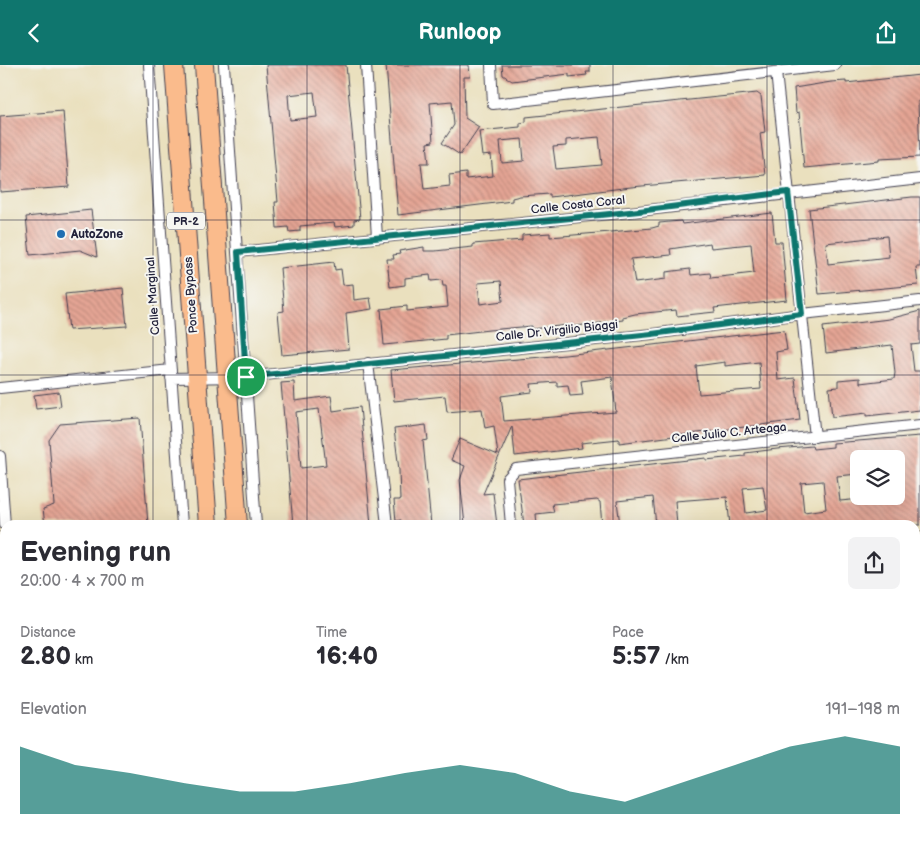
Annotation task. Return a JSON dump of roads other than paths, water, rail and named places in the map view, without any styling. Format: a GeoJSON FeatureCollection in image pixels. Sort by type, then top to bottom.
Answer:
{"type":"FeatureCollection","features":[{"type":"Feature","properties":{"kind":"highway","name":"Ponce Bypass"},"geometry":{"type":"LineString","coordinates":[[174,65],[208,520]]}},
{"type":"Feature","properties":{"kind":"highway","name":"PR-2"},"geometry":{"type":"LineString","coordinates":[[204,65],[238,520]]}},
{"type":"Feature","properties":{"kind":"street","name":"Calle Marginal"},"geometry":{"type":"LineString","coordinates":[[149,65],[182,520]]}},
{"type":"Feature","properties":{"kind":"street"},"geometry":{"type":"LineString","coordinates":[[224,65],[256,520]]}},
{"type":"Feature","properties":{"kind":"street"},"geometry":{"type":"LineString","coordinates":[[366,65],[377,237]]}},
{"type":"Feature","properties":{"kind":"street"},"geometry":{"type":"LineString","coordinates":[[491,65],[494,104],[835,65]]}},
{"type":"Feature","properties":{"kind":"street"},"geometry":{"type":"LineString","coordinates":[[776,72],[815,437]]}},
{"type":"Feature","properties":{"kind":"street","name":"Calle Costa Coral"},"geometry":{"type":"LineString","coordinates":[[238,252],[639,211],[788,192],[920,179]]}},
{"type":"Feature","properties":{"kind":"street","name":"Calle Dr. Virgilio Biaggi"},"geometry":{"type":"LineString","coordinates":[[0,388],[171,374],[196,378],[246,377],[652,334],[802,314],[920,301]]}},
{"type":"Feature","properties":{"kind":"street"},"geometry":{"type":"LineString","coordinates":[[368,363],[385,520]]}},
{"type":"Feature","properties":{"kind":"street","name":"Calle Julio C. Arteaga"},"geometry":{"type":"LineString","coordinates":[[511,520],[507,483],[509,475],[516,469],[920,425]]}},
{"type":"Feature","properties":{"kind":"street"},"geometry":{"type":"LineString","coordinates":[[0,456],[5,520]]}},
{"type":"Feature","properties":{"kind":"place","name":"AutoZone"},"geometry":{"type":"Point","coordinates":[61,234]}}]}
